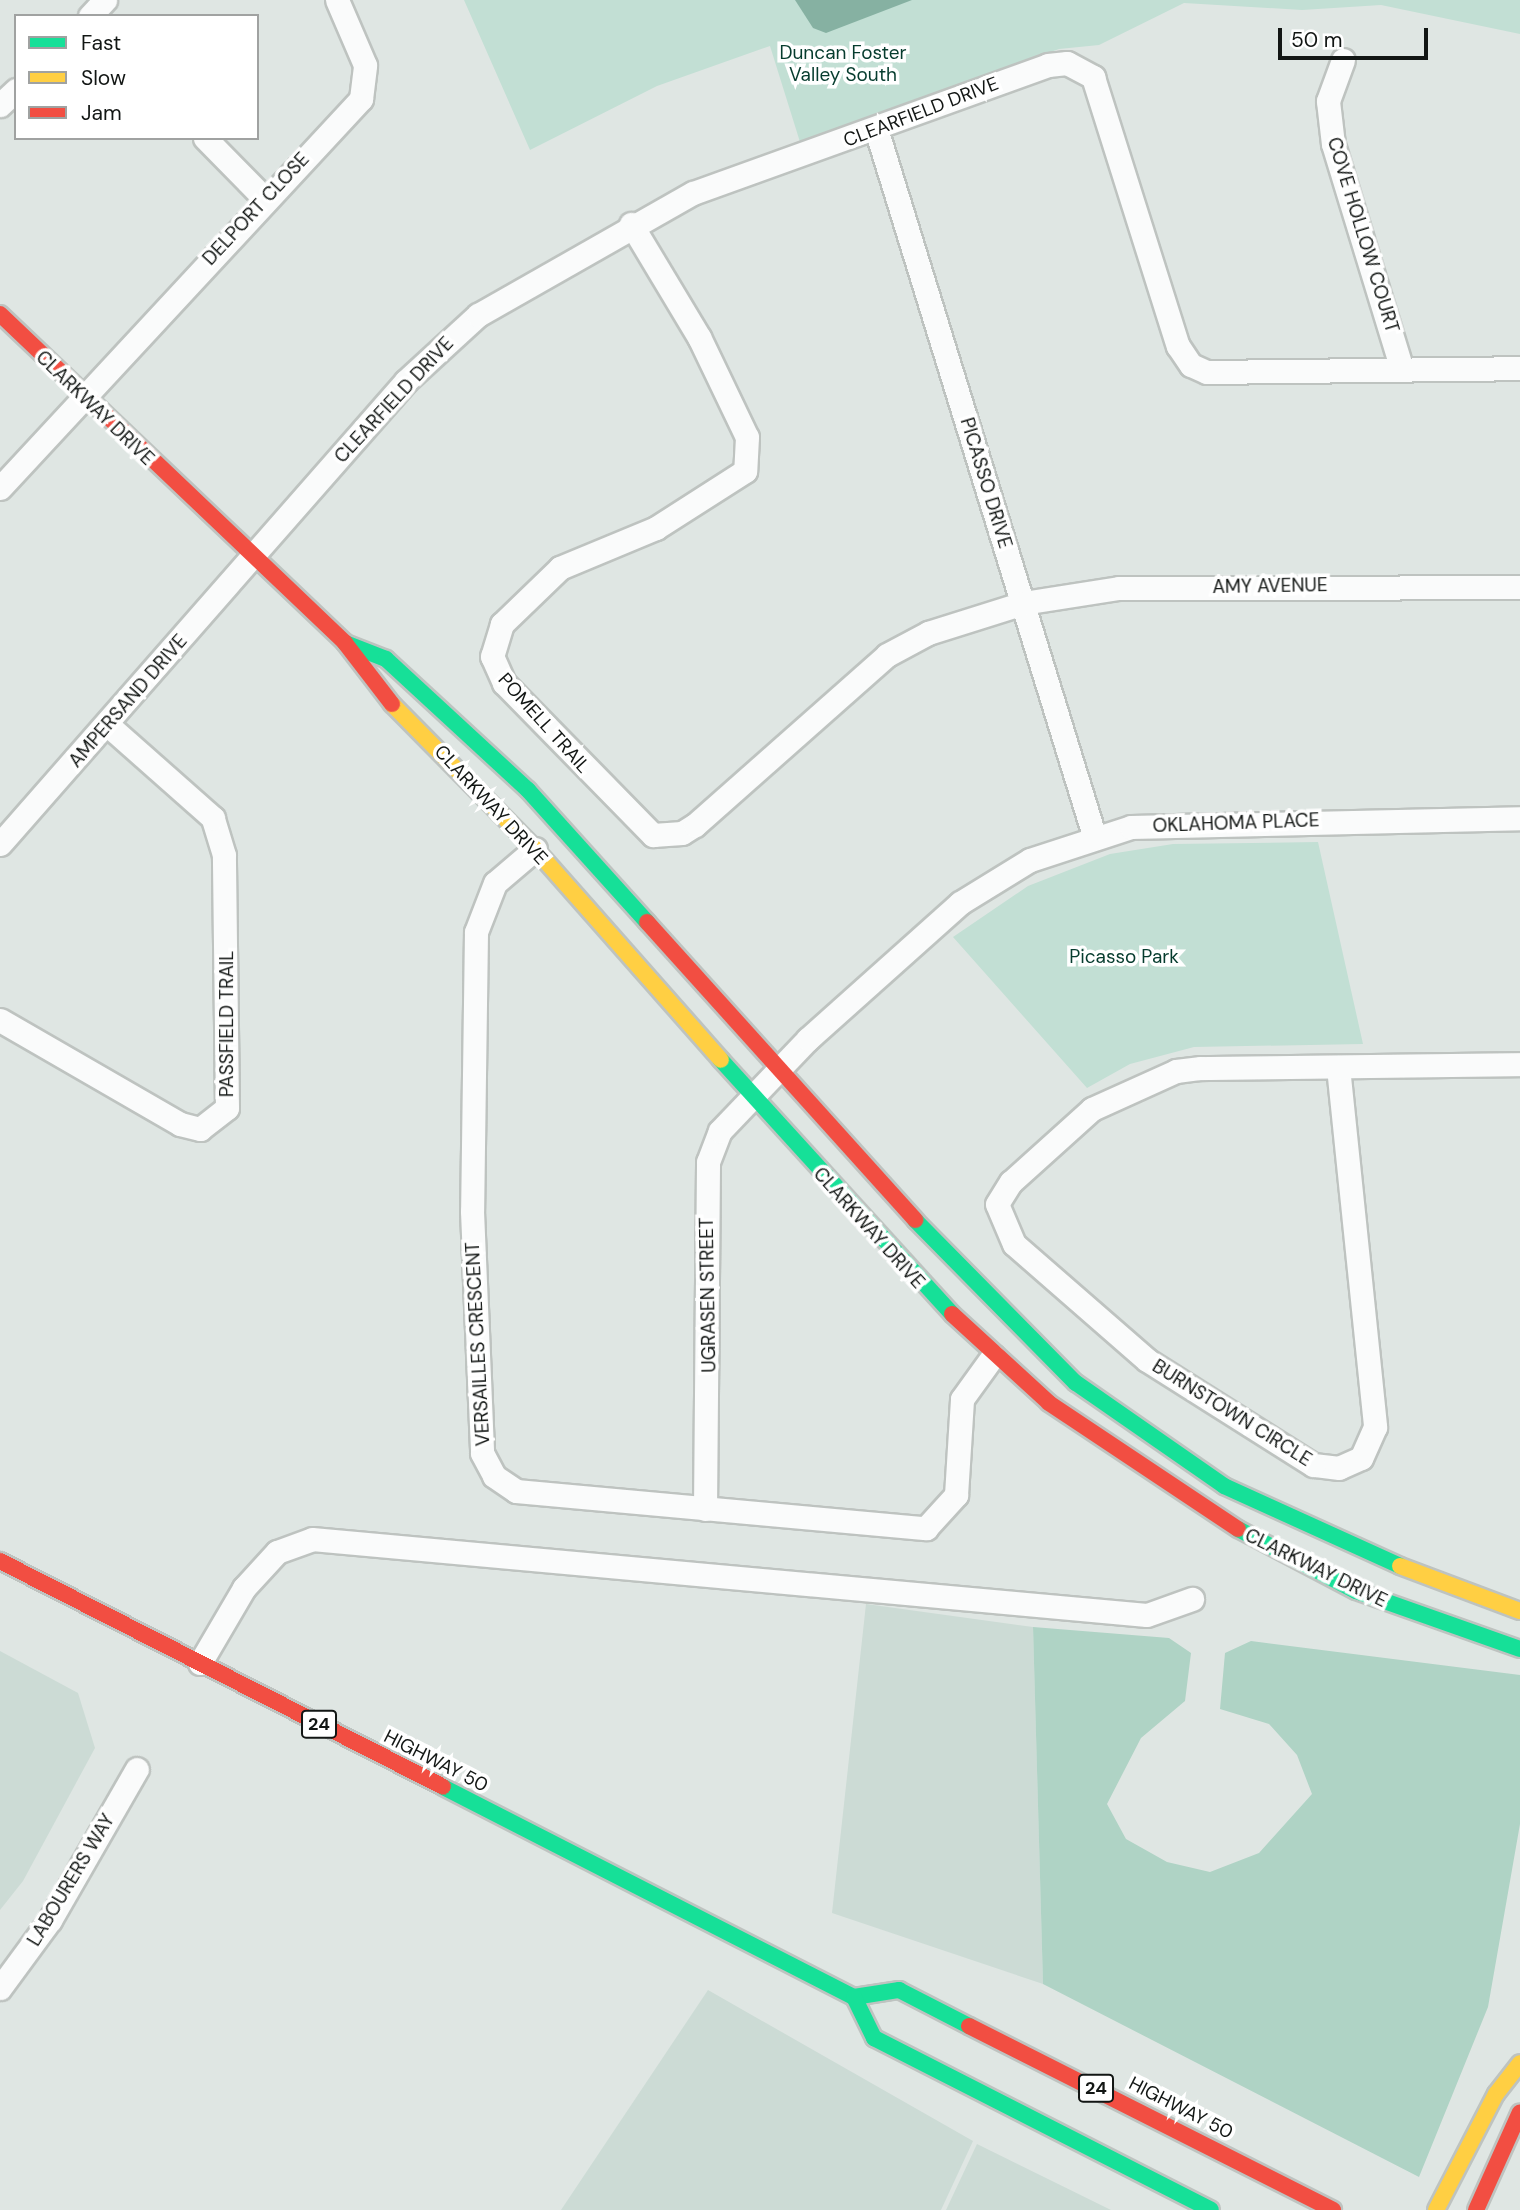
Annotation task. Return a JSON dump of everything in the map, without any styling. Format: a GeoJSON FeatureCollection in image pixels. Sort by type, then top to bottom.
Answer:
{"type":"FeatureCollection","features":[{"type":"Feature","properties":{"kind":"street"},"geometry":{"type":"LineString","coordinates":[[92,14],[104,0]]}},
{"type":"Feature","properties":{"kind":"street","name":"DELPORT CLOSE"},"geometry":{"type":"LineString","coordinates":[[82,398],[366,88],[365,65],[337,0]]}},
{"type":"Feature","properties":{"kind":"street","name":"COVE HOLLOW COURT"},"geometry":{"type":"LineString","coordinates":[[1343,61],[1328,101],[1333,144],[1402,370]]}},
{"type":"Feature","properties":{"kind":"street","name":"CLEARFIELD DRIVE"},"geometry":{"type":"LineString","coordinates":[[253,557],[454,335],[502,299],[631,224],[743,173],[877,132],[924,108],[1048,65],[1083,69],[1098,91],[1178,346],[1191,365],[1207,372],[1520,368]]}},
{"type":"Feature","properties":{"kind":"street"},"geometry":{"type":"LineString","coordinates":[[0,105],[14,92]]}},
{"type":"Feature","properties":{"kind":"street","name":"PICASSO DRIVE"},"geometry":{"type":"LineString","coordinates":[[877,132],[1094,835]]}},
{"type":"Feature","properties":{"kind":"street"},"geometry":{"type":"LineString","coordinates":[[207,140],[265,199]]}},
{"type":"Feature","properties":{"kind":"street","name":"POMELL TRAIL"},"geometry":{"type":"LineString","coordinates":[[631,224],[699,337],[747,437],[745,471],[656,528],[560,568],[502,624],[492,656],[504,683],[641,828],[682,834],[887,655],[928,633],[1023,603]]}},
{"type":"Feature","properties":{"kind":"street","name":"CLARKWAY DRIVE"},"geometry":{"type":"LineString","coordinates":[[0,314],[82,398],[345,643],[367,679],[535,849],[926,1292],[993,1356],[1070,1418],[1230,1525],[1356,1591],[1520,1649]]}},
{"type":"Feature","properties":{"kind":"street"},"geometry":{"type":"LineString","coordinates":[[0,488],[82,398]]}},
{"type":"Feature","properties":{"kind":"street","name":"AMPERSAND DRIVE"},"geometry":{"type":"LineString","coordinates":[[0,844],[108,725],[253,557]]}},
{"type":"Feature","properties":{"kind":"street","name":"AMY AVENUE"},"geometry":{"type":"LineString","coordinates":[[1023,603],[1119,588],[1520,587]]}},
{"type":"Feature","properties":{"kind":"street","name":"CLARKWAY DRIVE"},"geometry":{"type":"LineString","coordinates":[[345,643],[386,659],[520,782],[1011,1323],[1145,1436],[1224,1486],[1343,1545],[1520,1611]]}},
{"type":"Feature","properties":{"kind":"street","name":"PASSFIELD TRAIL"},"geometry":{"type":"LineString","coordinates":[[0,1020],[180,1124],[201,1129],[227,1108],[224,855],[213,818],[108,725]]}},
{"type":"Feature","properties":{"kind":"street","name":"OKLAHOMA PLACE"},"geometry":{"type":"LineString","coordinates":[[752,1096],[960,903],[1030,860],[1094,835],[1172,822],[1520,818]]}},
{"type":"Feature","properties":{"kind":"street","name":"VERSAILLES CRESCENT"},"geometry":{"type":"LineString","coordinates":[[535,849],[495,883],[476,932],[472,1211],[482,1453],[494,1476],[516,1491],[926,1528],[956,1495],[962,1399],[993,1356]]}},
{"type":"Feature","properties":{"kind":"street","name":"BURNSTOWN CIRCLE"},"geometry":{"type":"LineString","coordinates":[[1338,1067],[1375,1427],[1361,1458],[1339,1468],[1313,1465],[1147,1360],[1014,1244],[997,1204],[1011,1182],[1092,1109],[1148,1079],[1201,1068],[1520,1064]]}},
{"type":"Feature","properties":{"kind":"street","name":"UGRASEN STREET"},"geometry":{"type":"LineString","coordinates":[[705,1509],[708,1162],[720,1131],[752,1096]]}},
{"type":"Feature","properties":{"kind":"street"},"geometry":{"type":"LineString","coordinates":[[200,1663],[244,1588],[277,1552],[312,1539],[1147,1615],[1192,1599]]}},
{"type":"Feature","properties":{"kind":"street","name":"HIGHWAY 50"},"geometry":{"type":"LineString","coordinates":[[0,1561],[854,1997],[899,1990],[1333,2210]]}},
{"type":"Feature","properties":{"kind":"street","name":"LABOURERS WAY"},"geometry":{"type":"LineString","coordinates":[[0,1988],[50,1920],[137,1769]]}},
{"type":"Feature","properties":{"kind":"street"},"geometry":{"type":"LineString","coordinates":[[854,1997],[874,2038],[1212,2210]]}},
{"type":"Feature","properties":{"kind":"street"},"geometry":{"type":"LineString","coordinates":[[1436,2210],[1496,2094],[1520,2063]]}},
{"type":"Feature","properties":{"kind":"street"},"geometry":{"type":"LineString","coordinates":[[1476,2210],[1520,2112]]}},
{"type":"Feature","properties":{"kind":"shaded area"},"geometry":{"type":"Polygon","coordinates":[[[795,0],[912,0],[826,33],[813,28],[795,0]]]}},
{"type":"Feature","properties":{"kind":"shaded area"},"geometry":{"type":"Polygon","coordinates":[[[866,1604],[1033,1627],[1043,1984],[832,1913],[866,1604]]]}},
{"type":"Feature","properties":{"kind":"shaded area"},"geometry":{"type":"Polygon","coordinates":[[[1033,1627],[1169,1638],[1191,1653],[1185,1701],[1141,1738],[1107,1804],[1126,1839],[1167,1862],[1210,1872],[1259,1853],[1312,1794],[1297,1755],[1269,1724],[1220,1709],[1225,1653],[1251,1641],[1520,1675],[1520,1824],[1488,2007],[1419,2177],[1043,1984],[1033,1627]]]}},
{"type":"Feature","properties":{"kind":"shaded area"},"geometry":{"type":"Polygon","coordinates":[[[0,1651],[78,1693],[95,1748],[23,1881],[0,1910],[0,1651]]]}},
{"type":"Feature","properties":{"kind":"shaded area"},"geometry":{"type":"Polygon","coordinates":[[[708,1990],[973,2141],[941,2210],[561,2210],[708,1990]]]}},
{"type":"Feature","properties":{"kind":"shaded area"},"geometry":{"type":"Polygon","coordinates":[[[977,2144],[1111,2210],[946,2210],[977,2144]]]}},
{"type":"Feature","properties":{"kind":"green space","name":"Duncan Foster Valley South"},"geometry":{"type":"Polygon","coordinates":[[[464,0],[1520,0],[1520,34],[1381,5],[1302,10],[1184,3],[1099,45],[1059,49],[800,142],[770,46],[657,86],[530,150],[464,0]]]}},
{"type":"Feature","properties":{"kind":"green space","name":"Picasso Park"},"geometry":{"type":"Polygon","coordinates":[[[1318,842],[1363,1044],[1194,1047],[1130,1064],[1087,1088],[953,937],[1028,886],[1110,854],[1173,844],[1318,842]]]}},
{"type":"Feature","properties":{"kind":"traffic: fast"},"geometry":{"type":"LineString","coordinates":[[345,643],[386,659],[528,790],[647,922]]}},
{"type":"Feature","properties":{"kind":"traffic: fast"},"geometry":{"type":"LineString","coordinates":[[721,1060],[952,1314]]}},
{"type":"Feature","properties":{"kind":"traffic: fast"},"geometry":{"type":"LineString","coordinates":[[915,1220],[1076,1383],[1224,1486],[1400,1566]]}},
{"type":"Feature","properties":{"kind":"traffic: fast"},"geometry":{"type":"LineString","coordinates":[[1238,1529],[1356,1591],[1520,1649]]}},
{"type":"Feature","properties":{"kind":"traffic: fast"},"geometry":{"type":"LineString","coordinates":[[443,1787],[854,1997],[899,1990],[969,2026]]}},
{"type":"Feature","properties":{"kind":"traffic: fast"},"geometry":{"type":"LineString","coordinates":[[854,1997],[874,2038],[1211,2210]]}},
{"type":"Feature","properties":{"kind":"traffic: slow"},"geometry":{"type":"LineString","coordinates":[[392,704],[535,849],[721,1060]]}},
{"type":"Feature","properties":{"kind":"traffic: slow"},"geometry":{"type":"LineString","coordinates":[[1400,1566],[1520,1611]]}},
{"type":"Feature","properties":{"kind":"traffic: slow"},"geometry":{"type":"LineString","coordinates":[[1436,2210],[1496,2094],[1520,2063]]}},
{"type":"Feature","properties":{"kind":"traffic: jam"},"geometry":{"type":"LineString","coordinates":[[0,314],[345,643],[392,704]]}},
{"type":"Feature","properties":{"kind":"traffic: jam"},"geometry":{"type":"LineString","coordinates":[[647,922],[915,1220]]}},
{"type":"Feature","properties":{"kind":"traffic: jam"},"geometry":{"type":"LineString","coordinates":[[952,1314],[1049,1403],[1238,1529]]}},
{"type":"Feature","properties":{"kind":"traffic: jam"},"geometry":{"type":"LineString","coordinates":[[0,1561],[443,1787]]}},
{"type":"Feature","properties":{"kind":"traffic: jam"},"geometry":{"type":"LineString","coordinates":[[969,2026],[1333,2210]]}},
{"type":"Feature","properties":{"kind":"traffic: jam"},"geometry":{"type":"LineString","coordinates":[[1476,2210],[1520,2112]]}}]}
